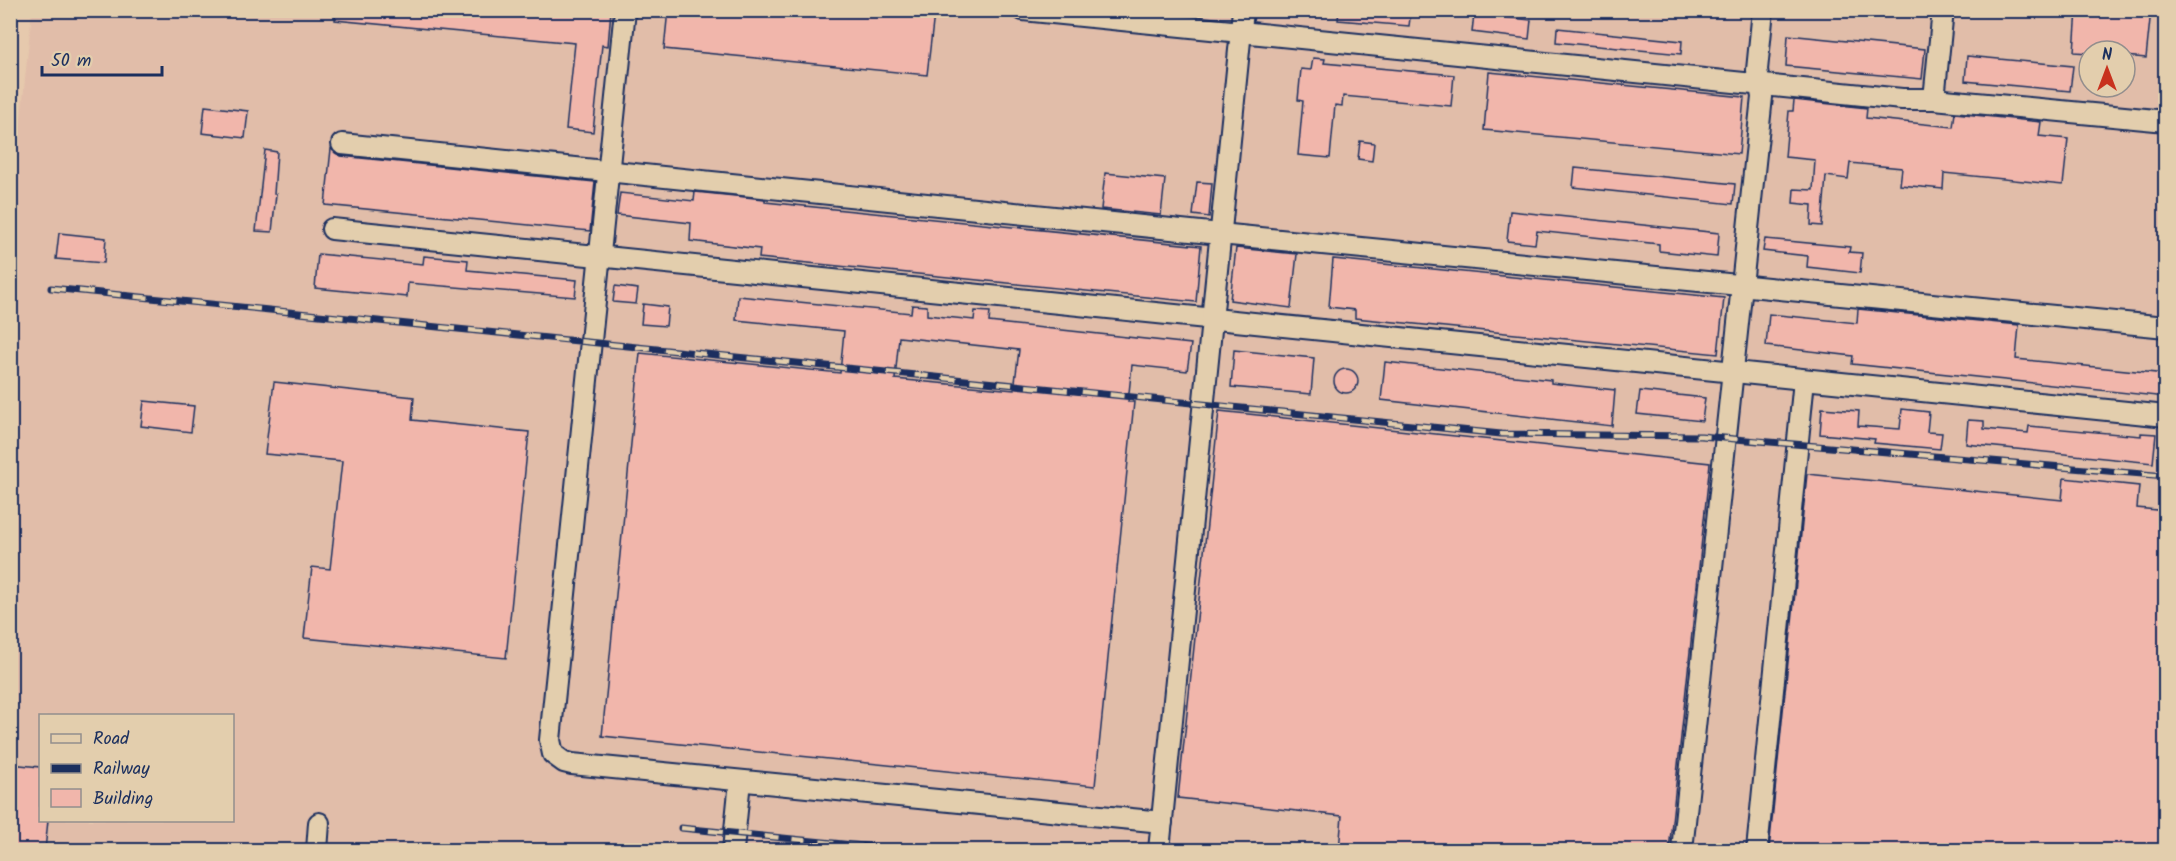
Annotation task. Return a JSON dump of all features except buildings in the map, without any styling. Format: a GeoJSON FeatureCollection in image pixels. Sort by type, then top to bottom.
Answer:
{"type":"FeatureCollection","features":[{"type":"Feature","properties":{"kind":"street"},"geometry":{"type":"LineString","coordinates":[[624,10],[550,749],[557,758],[572,764],[1162,822]]}},
{"type":"Feature","properties":{"kind":"street"},"geometry":{"type":"LineString","coordinates":[[1023,10],[1095,14],[1241,33],[1902,99],[1934,99],[2166,121]]}},
{"type":"Feature","properties":{"kind":"street"},"geometry":{"type":"LineString","coordinates":[[1159,850],[1244,10]]}},
{"type":"Feature","properties":{"kind":"street"},"geometry":{"type":"LineString","coordinates":[[1682,850],[1762,97],[1757,70],[1763,10]]}},
{"type":"Feature","properties":{"kind":"street"},"geometry":{"type":"LineString","coordinates":[[1934,99],[1943,10]]}},
{"type":"Feature","properties":{"kind":"street"},"geometry":{"type":"LineString","coordinates":[[342,144],[1220,234],[2166,327]]}},
{"type":"Feature","properties":{"kind":"street"},"geometry":{"type":"LineString","coordinates":[[333,229],[2166,416]]}},
{"type":"Feature","properties":{"kind":"street"},"geometry":{"type":"LineString","coordinates":[[1757,850],[1804,380]]}},
{"type":"Feature","properties":{"kind":"street"},"geometry":{"type":"LineString","coordinates":[[733,850],[740,781]]}},
{"type":"Feature","properties":{"kind":"street"},"geometry":{"type":"LineString","coordinates":[[316,850],[319,823]]}},
{"type":"Feature","properties":{"kind":"shaded area"},"geometry":{"type":"Polygon","coordinates":[[[32,11],[2165,11],[2165,850],[11,850],[10,226],[32,11]]]}},
{"type":"Feature","properties":{"kind":"railway"},"geometry":{"type":"LineString","coordinates":[[51,288],[1501,434],[1701,436],[2166,476]]}},
{"type":"Feature","properties":{"kind":"railway"},"geometry":{"type":"LineString","coordinates":[[681,828],[904,850]]}}]}
